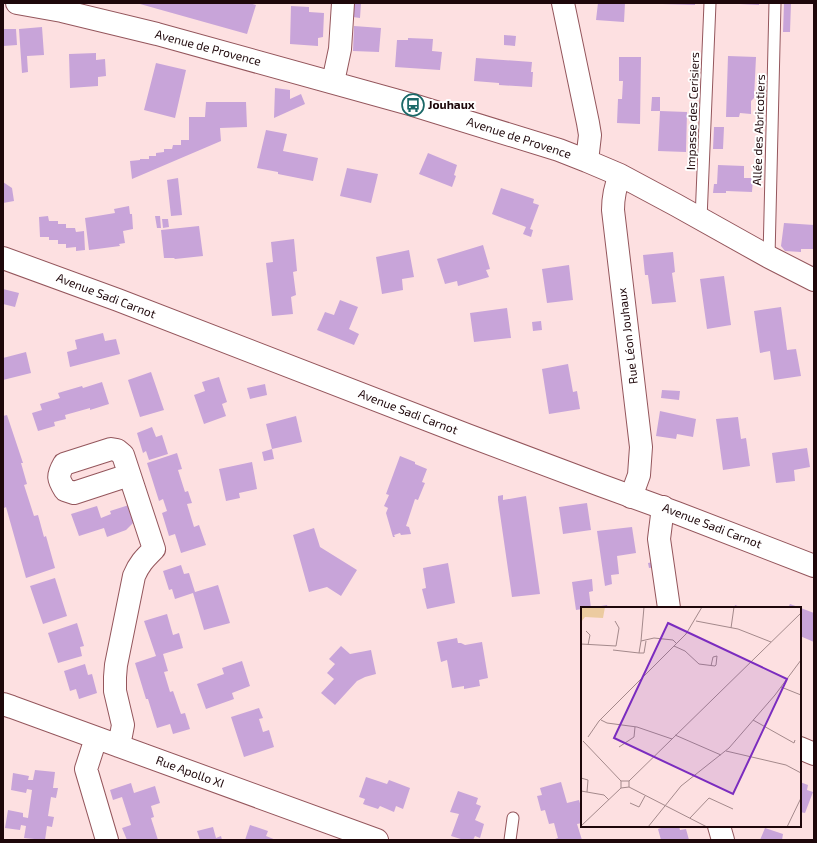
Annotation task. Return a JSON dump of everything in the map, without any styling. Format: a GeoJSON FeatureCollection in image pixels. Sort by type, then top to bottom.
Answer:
{"type":"FeatureCollection","features":[{"type":"Feature","properties":{"kind":"street","name":"Avenue de Provence"},"geometry":{"type":"LineString","coordinates":[[17,3],[63,7],[130,27],[334,82],[559,150],[620,175],[814,280]]}},
{"type":"Feature","properties":{"kind":"street"},"geometry":{"type":"LineString","coordinates":[[334,82],[340,50],[343,3]]}},
{"type":"Feature","properties":{"kind":"street"},"geometry":{"type":"LineString","coordinates":[[563,3],[590,135],[587,161]]}},
{"type":"Feature","properties":{"kind":"street","name":"Rue Léon Jouhaux"},"geometry":{"type":"LineString","coordinates":[[620,175],[613,198],[613,210],[641,448],[639,475],[631,497]]}},
{"type":"Feature","properties":{"kind":"street","name":"Avenue Sadi Carnot"},"geometry":{"type":"LineString","coordinates":[[3,258],[118,300],[467,435],[814,566]]}},
{"type":"Feature","properties":{"kind":"street"},"geometry":{"type":"LineString","coordinates":[[119,746],[123,725],[115,691],[116,665],[134,576],[138,566],[154,549],[129,475]]}},
{"type":"Feature","properties":{"kind":"street"},"geometry":{"type":"LineString","coordinates":[[662,508],[659,539],[669,607]]}},
{"type":"Feature","properties":{"kind":"street","name":"Rue Apollo XI"},"geometry":{"type":"LineString","coordinates":[[3,704],[377,840]]}},
{"type":"Feature","properties":{"kind":"street"},"geometry":{"type":"LineString","coordinates":[[96,738],[86,769],[107,840]]}},
{"type":"Feature","properties":{"kind":"street"},"geometry":{"type":"LineString","coordinates":[[801,748],[814,754]]}},
{"type":"Feature","properties":{"kind":"street"},"geometry":{"type":"LineString","coordinates":[[719,827],[723,840]]}},
{"type":"Feature","properties":{"kind":"lane","name":"Impasse des Cerisiers"},"geometry":{"type":"LineString","coordinates":[[702,219],[710,3]]}},
{"type":"Feature","properties":{"kind":"lane","name":"Allée des Abricotiers"},"geometry":{"type":"LineString","coordinates":[[769,257],[776,3]]}},
{"type":"Feature","properties":{"kind":"lane"},"geometry":{"type":"LineString","coordinates":[[510,840],[513,818]]}},
{"type":"Feature","properties":{"kind":"building"},"geometry":{"type":"Polygon","coordinates":[[[140,3],[249,3],[256,5],[247,34],[140,3]]]}},
{"type":"Feature","properties":{"kind":"building"},"geometry":{"type":"Polygon","coordinates":[[[354,3],[361,3],[360,18],[353,17],[354,3]]]}},
{"type":"Feature","properties":{"kind":"building"},"geometry":{"type":"Polygon","coordinates":[[[598,3],[625,3],[624,22],[596,20],[598,3]]]}},
{"type":"Feature","properties":{"kind":"building"},"geometry":{"type":"Polygon","coordinates":[[[695,3],[695,5],[662,4],[695,3]]]}},
{"type":"Feature","properties":{"kind":"building"},"geometry":{"type":"Polygon","coordinates":[[[759,3],[759,5],[740,4],[759,3]]]}},
{"type":"Feature","properties":{"kind":"building"},"geometry":{"type":"Polygon","coordinates":[[[784,3],[791,3],[790,32],[783,32],[784,3]]]}},
{"type":"Feature","properties":{"kind":"building"},"geometry":{"type":"Polygon","coordinates":[[[291,6],[309,7],[309,12],[324,13],[323,37],[318,38],[318,46],[290,44],[291,6]]]}},
{"type":"Feature","properties":{"kind":"building"},"geometry":{"type":"Polygon","coordinates":[[[354,26],[381,28],[379,52],[353,51],[354,26]]]}},
{"type":"Feature","properties":{"kind":"building"},"geometry":{"type":"Polygon","coordinates":[[[42,27],[44,55],[27,56],[28,72],[22,73],[19,29],[42,27]]]}},
{"type":"Feature","properties":{"kind":"building"},"geometry":{"type":"Polygon","coordinates":[[[3,29],[16,29],[17,45],[3,46],[3,29]]]}},
{"type":"Feature","properties":{"kind":"building"},"geometry":{"type":"Polygon","coordinates":[[[504,35],[516,36],[515,46],[504,45],[504,35]]]}},
{"type":"Feature","properties":{"kind":"building"},"geometry":{"type":"Polygon","coordinates":[[[408,38],[433,39],[432,51],[442,52],[440,70],[395,67],[397,40],[408,40],[408,38]]]}},
{"type":"Feature","properties":{"kind":"building"},"geometry":{"type":"Polygon","coordinates":[[[96,53],[96,60],[105,59],[106,76],[98,77],[98,86],[70,88],[69,54],[96,53]]]}},
{"type":"Feature","properties":{"kind":"building"},"geometry":{"type":"Polygon","coordinates":[[[728,56],[756,57],[754,98],[751,101],[751,114],[740,113],[739,117],[726,117],[728,56]]]}},
{"type":"Feature","properties":{"kind":"building"},"geometry":{"type":"Polygon","coordinates":[[[619,57],[641,57],[640,124],[617,123],[618,99],[622,99],[623,81],[619,81],[619,57]]]}},
{"type":"Feature","properties":{"kind":"building"},"geometry":{"type":"Polygon","coordinates":[[[476,58],[532,62],[532,87],[499,85],[499,83],[474,81],[476,58]]]}},
{"type":"Feature","properties":{"kind":"building"},"geometry":{"type":"Polygon","coordinates":[[[156,63],[186,70],[175,118],[144,110],[156,63]]]}},
{"type":"Feature","properties":{"kind":"building"},"geometry":{"type":"Polygon","coordinates":[[[275,88],[290,90],[290,99],[301,94],[305,104],[274,118],[275,88]]]}},
{"type":"Feature","properties":{"kind":"building"},"geometry":{"type":"Polygon","coordinates":[[[652,97],[660,97],[660,111],[651,111],[652,97]]]}},
{"type":"Feature","properties":{"kind":"building"},"geometry":{"type":"Polygon","coordinates":[[[206,102],[246,102],[247,127],[220,128],[221,141],[132,179],[130,161],[149,159],[149,156],[156,156],[156,153],[164,152],[164,149],[172,149],[173,145],[181,145],[181,140],[189,140],[189,117],[205,117],[206,102]]]}},
{"type":"Feature","properties":{"kind":"building"},"geometry":{"type":"Polygon","coordinates":[[[660,111],[687,112],[686,152],[658,151],[660,111]]]}},
{"type":"Feature","properties":{"kind":"building"},"geometry":{"type":"Polygon","coordinates":[[[714,127],[724,127],[723,149],[713,149],[714,127]]]}},
{"type":"Feature","properties":{"kind":"building"},"geometry":{"type":"Polygon","coordinates":[[[266,130],[287,134],[283,151],[318,158],[313,181],[257,168],[266,130]]]}},
{"type":"Feature","properties":{"kind":"building"},"geometry":{"type":"Polygon","coordinates":[[[428,153],[457,165],[454,175],[456,176],[452,187],[419,174],[428,153]]]}},
{"type":"Feature","properties":{"kind":"building"},"geometry":{"type":"Polygon","coordinates":[[[718,165],[744,166],[744,178],[753,178],[752,192],[726,191],[726,193],[713,193],[714,184],[717,184],[718,165]]]}},
{"type":"Feature","properties":{"kind":"building"},"geometry":{"type":"Polygon","coordinates":[[[347,168],[378,174],[371,203],[340,196],[347,168]]]}},
{"type":"Feature","properties":{"kind":"building"},"geometry":{"type":"Polygon","coordinates":[[[178,178],[182,215],[171,216],[167,180],[178,178]]]}},
{"type":"Feature","properties":{"kind":"building"},"geometry":{"type":"Polygon","coordinates":[[[3,182],[12,188],[14,201],[3,203],[3,182]]]}},
{"type":"Feature","properties":{"kind":"building"},"geometry":{"type":"Polygon","coordinates":[[[501,188],[534,199],[533,203],[539,205],[530,229],[533,230],[531,237],[523,234],[526,227],[492,214],[501,188]]]}},
{"type":"Feature","properties":{"kind":"building"},"geometry":{"type":"Polygon","coordinates":[[[129,206],[130,214],[132,214],[133,229],[123,231],[125,243],[119,244],[120,246],[89,250],[85,218],[115,213],[114,209],[129,206]]]}},
{"type":"Feature","properties":{"kind":"building"},"geometry":{"type":"Polygon","coordinates":[[[48,216],[49,221],[58,221],[58,224],[66,224],[66,228],[75,228],[76,232],[84,231],[85,250],[76,251],[76,247],[66,248],[66,244],[58,244],[58,240],[49,240],[49,237],[40,237],[39,217],[48,216]]]}},
{"type":"Feature","properties":{"kind":"building"},"geometry":{"type":"Polygon","coordinates":[[[155,216],[160,216],[161,228],[157,228],[155,216]]]}},
{"type":"Feature","properties":{"kind":"building"},"geometry":{"type":"Polygon","coordinates":[[[162,219],[168,219],[169,227],[163,228],[162,219]]]}},
{"type":"Feature","properties":{"kind":"building"},"geometry":{"type":"Polygon","coordinates":[[[784,223],[814,225],[813,249],[801,249],[801,252],[785,251],[781,246],[784,223]]]}},
{"type":"Feature","properties":{"kind":"building"},"geometry":{"type":"Polygon","coordinates":[[[199,226],[203,256],[175,259],[164,258],[161,230],[199,226]]]}},
{"type":"Feature","properties":{"kind":"building"},"geometry":{"type":"Polygon","coordinates":[[[294,239],[297,271],[293,272],[296,295],[291,297],[293,314],[272,316],[266,263],[273,262],[271,242],[294,239]]]}},
{"type":"Feature","properties":{"kind":"building"},"geometry":{"type":"Polygon","coordinates":[[[483,245],[490,269],[486,270],[489,277],[458,286],[457,281],[445,284],[437,259],[483,245]]]}},
{"type":"Feature","properties":{"kind":"building"},"geometry":{"type":"Polygon","coordinates":[[[409,250],[414,277],[402,279],[403,290],[382,294],[376,257],[409,250]]]}},
{"type":"Feature","properties":{"kind":"building"},"geometry":{"type":"Polygon","coordinates":[[[673,252],[675,272],[672,273],[676,302],[652,304],[648,275],[645,275],[643,255],[673,252]]]}},
{"type":"Feature","properties":{"kind":"building"},"geometry":{"type":"Polygon","coordinates":[[[569,265],[573,300],[547,303],[542,269],[569,265]]]}},
{"type":"Feature","properties":{"kind":"building"},"geometry":{"type":"Polygon","coordinates":[[[724,276],[731,325],[707,329],[700,279],[724,276]]]}},
{"type":"Feature","properties":{"kind":"building"},"geometry":{"type":"Polygon","coordinates":[[[3,289],[19,293],[15,307],[3,304],[3,289]]]}},
{"type":"Feature","properties":{"kind":"building"},"geometry":{"type":"Polygon","coordinates":[[[340,300],[358,307],[349,329],[359,334],[354,345],[317,330],[325,312],[334,315],[340,300]]]}},
{"type":"Feature","properties":{"kind":"building"},"geometry":{"type":"Polygon","coordinates":[[[781,307],[787,350],[796,349],[801,376],[774,380],[770,351],[760,353],[754,311],[781,307]]]}},
{"type":"Feature","properties":{"kind":"building"},"geometry":{"type":"Polygon","coordinates":[[[507,308],[511,338],[474,342],[470,313],[507,308]]]}},
{"type":"Feature","properties":{"kind":"building"},"geometry":{"type":"Polygon","coordinates":[[[541,321],[542,330],[533,331],[532,322],[541,321]]]}},
{"type":"Feature","properties":{"kind":"building"},"geometry":{"type":"Polygon","coordinates":[[[103,333],[105,341],[116,339],[120,354],[70,367],[67,352],[77,349],[75,340],[103,333]]]}},
{"type":"Feature","properties":{"kind":"building"},"geometry":{"type":"Polygon","coordinates":[[[26,352],[31,373],[3,380],[3,358],[26,352]]]}},
{"type":"Feature","properties":{"kind":"building"},"geometry":{"type":"Polygon","coordinates":[[[568,364],[573,392],[577,391],[580,409],[549,414],[542,369],[568,364]]]}},
{"type":"Feature","properties":{"kind":"building"},"geometry":{"type":"Polygon","coordinates":[[[151,372],[164,410],[140,417],[128,380],[151,372]]]}},
{"type":"Feature","properties":{"kind":"building"},"geometry":{"type":"Polygon","coordinates":[[[219,377],[227,402],[222,404],[226,416],[204,424],[194,395],[205,391],[202,382],[219,377]]]}},
{"type":"Feature","properties":{"kind":"building"},"geometry":{"type":"Polygon","coordinates":[[[102,382],[109,404],[90,410],[90,408],[65,415],[66,419],[54,422],[55,426],[38,431],[32,413],[42,410],[40,404],[60,398],[58,393],[82,386],[83,388],[102,382]]]}},
{"type":"Feature","properties":{"kind":"building"},"geometry":{"type":"Polygon","coordinates":[[[265,384],[267,395],[250,399],[247,388],[265,384]]]}},
{"type":"Feature","properties":{"kind":"building"},"geometry":{"type":"Polygon","coordinates":[[[662,390],[680,391],[679,400],[661,398],[662,390]]]}},
{"type":"Feature","properties":{"kind":"building"},"geometry":{"type":"Polygon","coordinates":[[[660,411],[696,419],[693,437],[677,434],[676,439],[656,436],[660,411]]]}},
{"type":"Feature","properties":{"kind":"building"},"geometry":{"type":"Polygon","coordinates":[[[7,415],[23,463],[21,463],[27,484],[24,485],[34,516],[38,515],[44,537],[46,536],[55,568],[26,578],[6,507],[4,508],[3,504],[3,416],[7,415]]]}},
{"type":"Feature","properties":{"kind":"building"},"geometry":{"type":"Polygon","coordinates":[[[296,416],[302,442],[272,449],[266,424],[296,416]]]}},
{"type":"Feature","properties":{"kind":"building"},"geometry":{"type":"Polygon","coordinates":[[[738,417],[741,439],[746,438],[750,466],[723,470],[716,419],[738,417]]]}},
{"type":"Feature","properties":{"kind":"building"},"geometry":{"type":"Polygon","coordinates":[[[152,427],[156,437],[162,435],[168,454],[149,460],[146,451],[143,453],[137,433],[152,427]]]}},
{"type":"Feature","properties":{"kind":"building"},"geometry":{"type":"Polygon","coordinates":[[[807,448],[810,467],[794,470],[795,481],[776,483],[772,453],[807,448]]]}},
{"type":"Feature","properties":{"kind":"building"},"geometry":{"type":"Polygon","coordinates":[[[272,449],[274,459],[264,461],[262,452],[272,449]]]}},
{"type":"Feature","properties":{"kind":"building"},"geometry":{"type":"Polygon","coordinates":[[[177,453],[182,469],[178,470],[185,492],[188,491],[192,503],[187,504],[194,527],[199,525],[206,545],[181,553],[175,534],[169,536],[162,513],[167,511],[163,499],[159,501],[147,463],[177,453]]]}},
{"type":"Feature","properties":{"kind":"building"},"geometry":{"type":"Polygon","coordinates":[[[400,456],[427,469],[422,482],[425,483],[418,500],[415,499],[406,526],[409,527],[411,534],[401,535],[400,533],[394,535],[395,537],[393,537],[386,513],[388,508],[384,506],[389,495],[386,494],[400,456]]]}},
{"type":"Feature","properties":{"kind":"building"},"geometry":{"type":"Polygon","coordinates":[[[252,462],[257,489],[239,493],[240,498],[226,501],[219,469],[252,462]]]}},
{"type":"Feature","properties":{"kind":"building"},"geometry":{"type":"Polygon","coordinates":[[[503,495],[503,500],[526,496],[540,594],[512,597],[498,500],[498,496],[503,495]]]}},
{"type":"Feature","properties":{"kind":"building"},"geometry":{"type":"Polygon","coordinates":[[[587,503],[591,530],[563,534],[559,507],[587,503]]]}},
{"type":"Feature","properties":{"kind":"building"},"geometry":{"type":"Polygon","coordinates":[[[129,505],[135,521],[126,530],[107,537],[104,528],[79,536],[71,514],[97,506],[101,518],[111,514],[110,511],[129,505]]]}},
{"type":"Feature","properties":{"kind":"building"},"geometry":{"type":"Polygon","coordinates":[[[632,527],[636,553],[617,556],[619,574],[611,575],[612,584],[605,586],[597,531],[632,527]]]}},
{"type":"Feature","properties":{"kind":"building"},"geometry":{"type":"Polygon","coordinates":[[[314,528],[320,547],[357,570],[341,596],[327,587],[309,592],[293,535],[314,528]]]}},
{"type":"Feature","properties":{"kind":"building"},"geometry":{"type":"Polygon","coordinates":[[[653,562],[656,567],[649,568],[648,563],[653,562]]]}},
{"type":"Feature","properties":{"kind":"building"},"geometry":{"type":"Polygon","coordinates":[[[448,563],[455,603],[427,609],[422,589],[426,588],[423,568],[448,563]]]}},
{"type":"Feature","properties":{"kind":"building"},"geometry":{"type":"Polygon","coordinates":[[[181,565],[184,574],[189,573],[195,592],[218,585],[230,623],[204,630],[193,593],[175,599],[172,589],[169,590],[163,571],[181,565]]]}},
{"type":"Feature","properties":{"kind":"building"},"geometry":{"type":"Polygon","coordinates":[[[55,578],[67,616],[43,624],[30,586],[55,578]]]}},
{"type":"Feature","properties":{"kind":"building"},"geometry":{"type":"Polygon","coordinates":[[[592,579],[593,591],[589,592],[591,607],[581,607],[581,609],[576,610],[572,582],[592,579]]]}},
{"type":"Feature","properties":{"kind":"building"},"geometry":{"type":"Polygon","coordinates":[[[790,604],[798,607],[788,607],[790,604]]]}},
{"type":"Feature","properties":{"kind":"building"},"geometry":{"type":"Polygon","coordinates":[[[607,605],[608,607],[595,607],[607,605]]]}},
{"type":"Feature","properties":{"kind":"building"},"geometry":{"type":"Polygon","coordinates":[[[801,608],[814,613],[814,642],[801,636],[801,608]]]}},
{"type":"Feature","properties":{"kind":"building"},"geometry":{"type":"Polygon","coordinates":[[[167,614],[173,635],[179,633],[183,648],[163,654],[168,671],[164,672],[170,692],[173,691],[181,714],[185,713],[190,729],[173,734],[170,724],[157,728],[135,663],[156,656],[144,621],[167,614]]]}},
{"type":"Feature","properties":{"kind":"building"},"geometry":{"type":"Polygon","coordinates":[[[77,623],[84,646],[80,647],[82,656],[58,663],[48,633],[77,623]]]}},
{"type":"Feature","properties":{"kind":"building"},"geometry":{"type":"Polygon","coordinates":[[[457,638],[458,643],[465,645],[482,642],[488,678],[479,680],[480,686],[464,689],[464,686],[452,688],[447,660],[441,662],[437,642],[457,638]]]}},
{"type":"Feature","properties":{"kind":"building"},"geometry":{"type":"Polygon","coordinates":[[[341,646],[350,654],[371,650],[376,674],[357,681],[335,705],[321,693],[334,679],[327,673],[335,664],[329,659],[341,646]]]}},
{"type":"Feature","properties":{"kind":"building"},"geometry":{"type":"Polygon","coordinates":[[[242,661],[250,686],[232,693],[234,699],[206,709],[197,684],[224,674],[222,668],[242,661]]]}},
{"type":"Feature","properties":{"kind":"building"},"geometry":{"type":"Polygon","coordinates":[[[85,664],[88,675],[92,674],[97,693],[79,699],[76,689],[70,691],[64,671],[85,664]]]}},
{"type":"Feature","properties":{"kind":"building"},"geometry":{"type":"Polygon","coordinates":[[[259,708],[263,718],[259,719],[263,732],[269,730],[274,747],[244,757],[231,717],[259,708]]]}},
{"type":"Feature","properties":{"kind":"building"},"geometry":{"type":"Polygon","coordinates":[[[35,770],[55,772],[53,788],[58,788],[56,798],[51,797],[48,816],[54,817],[52,827],[47,826],[45,840],[24,838],[26,826],[21,825],[20,830],[5,828],[8,810],[23,813],[23,817],[28,818],[32,790],[27,789],[26,793],[11,790],[13,773],[29,776],[28,780],[33,780],[35,770]]]}},
{"type":"Feature","properties":{"kind":"building"},"geometry":{"type":"Polygon","coordinates":[[[366,777],[387,784],[389,780],[410,788],[403,809],[396,806],[394,812],[380,806],[378,809],[363,804],[365,799],[359,797],[366,777]]]}},
{"type":"Feature","properties":{"kind":"building"},"geometry":{"type":"Polygon","coordinates":[[[561,782],[567,803],[579,800],[581,807],[581,823],[577,824],[582,840],[552,840],[558,838],[554,823],[549,824],[545,810],[541,811],[537,796],[542,795],[540,788],[561,782]]]}},
{"type":"Feature","properties":{"kind":"building"},"geometry":{"type":"Polygon","coordinates":[[[801,782],[808,785],[807,790],[813,792],[805,813],[801,812],[801,782]]]}},
{"type":"Feature","properties":{"kind":"building"},"geometry":{"type":"Polygon","coordinates":[[[131,783],[134,793],[155,786],[160,803],[151,806],[154,817],[151,818],[158,840],[127,840],[122,828],[131,825],[122,797],[113,800],[110,790],[131,783]]]}},
{"type":"Feature","properties":{"kind":"building"},"geometry":{"type":"Polygon","coordinates":[[[458,791],[478,798],[476,804],[481,806],[475,820],[484,824],[480,838],[475,836],[473,840],[464,840],[451,836],[459,814],[450,812],[458,791]]]}},
{"type":"Feature","properties":{"kind":"building"},"geometry":{"type":"Polygon","coordinates":[[[250,825],[268,831],[266,836],[276,840],[245,840],[250,825]]]}},
{"type":"Feature","properties":{"kind":"building"},"geometry":{"type":"Polygon","coordinates":[[[213,827],[216,838],[221,836],[222,840],[200,840],[197,831],[213,827]]]}},
{"type":"Feature","properties":{"kind":"building"},"geometry":{"type":"Polygon","coordinates":[[[664,827],[679,827],[680,830],[686,829],[689,840],[661,840],[658,829],[664,827]]]}},
{"type":"Feature","properties":{"kind":"building"},"geometry":{"type":"Polygon","coordinates":[[[765,828],[783,834],[782,840],[760,840],[765,828]]]}},
{"type":"Feature","properties":{"kind":"place","name":"Jouhaux"},"geometry":{"type":"Point","coordinates":[413,105]}}]}
